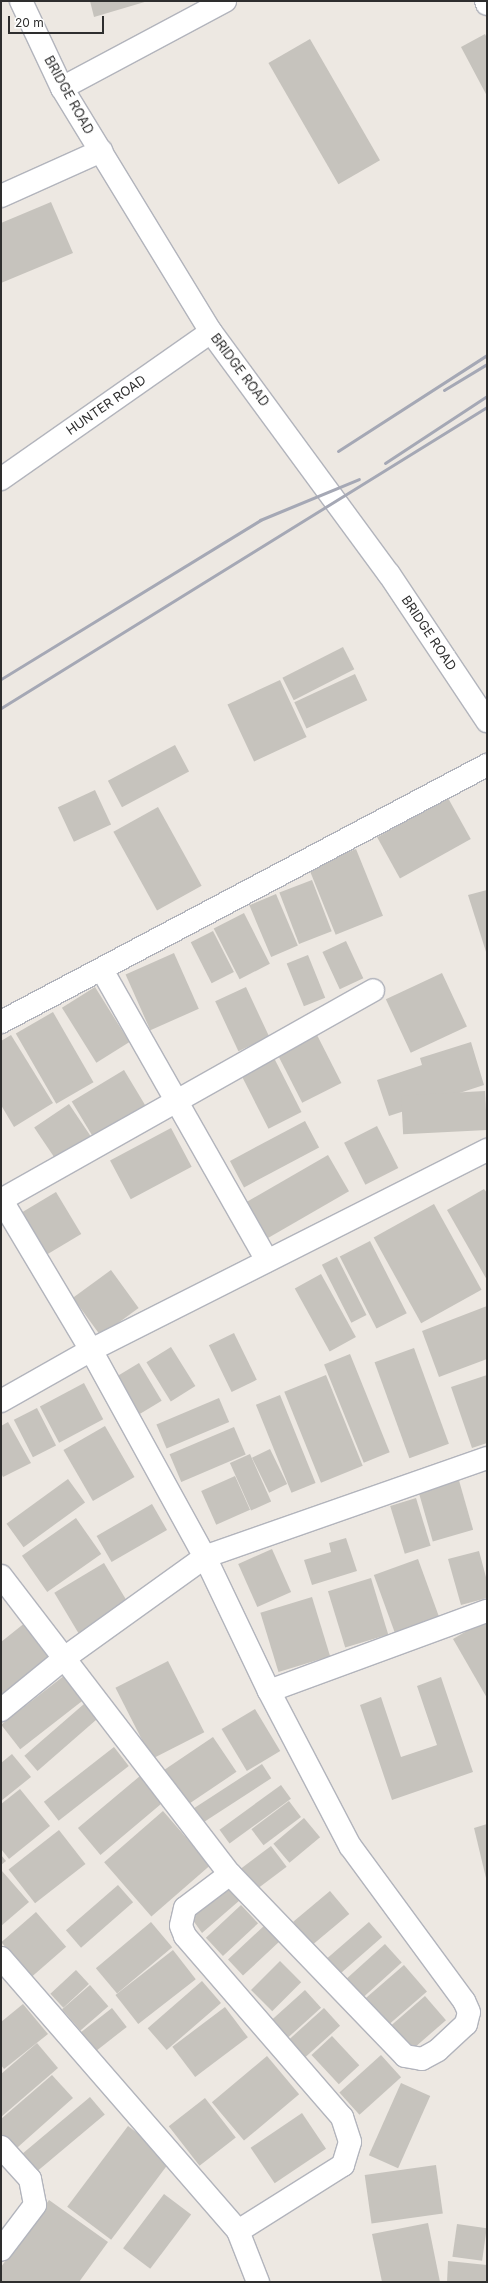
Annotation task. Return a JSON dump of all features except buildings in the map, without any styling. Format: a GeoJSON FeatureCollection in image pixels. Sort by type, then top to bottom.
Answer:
{"type":"FeatureCollection","features":[{"type":"Feature","properties":{"kind":"street","name":"BRIDGE ROAD"},"geometry":{"type":"LineString","coordinates":[[21,1],[62,88],[211,332],[389,574],[487,721]]}},
{"type":"Feature","properties":{"kind":"street"},"geometry":{"type":"LineString","coordinates":[[62,88],[225,1]]}},
{"type":"Feature","properties":{"kind":"street"},"geometry":{"type":"LineString","coordinates":[[1,196],[100,151]]}},
{"type":"Feature","properties":{"kind":"street","name":"HUNTER ROAD"},"geometry":{"type":"LineString","coordinates":[[1,479],[211,332]]}},
{"type":"Feature","properties":{"kind":"street"},"geometry":{"type":"LineString","coordinates":[[1,1022],[102,970],[487,765]]}},
{"type":"Feature","properties":{"kind":"street"},"geometry":{"type":"LineString","coordinates":[[102,970],[267,1260]]}},
{"type":"Feature","properties":{"kind":"street"},"geometry":{"type":"LineString","coordinates":[[1,1576],[66,1657],[230,1874],[405,2056],[422,2059],[438,2050],[466,2024],[469,2012],[464,2001],[350,1846],[269,1691],[205,1557],[92,1350],[1,1199],[177,1102],[373,990]]}},
{"type":"Feature","properties":{"kind":"street"},"geometry":{"type":"LineString","coordinates":[[1,1402],[92,1350],[267,1260],[487,1150]]}},
{"type":"Feature","properties":{"kind":"street"},"geometry":{"type":"LineString","coordinates":[[1,1710],[66,1657],[205,1557],[487,1458]]}},
{"type":"Feature","properties":{"kind":"street"},"geometry":{"type":"LineString","coordinates":[[269,1691],[487,1611]]}},
{"type":"Feature","properties":{"kind":"street"},"geometry":{"type":"LineString","coordinates":[[230,1874],[185,1908],[181,1926],[186,1936],[342,2117],[350,2142],[343,2165],[238,2230]]}},
{"type":"Feature","properties":{"kind":"street"},"geometry":{"type":"LineString","coordinates":[[1,1958],[238,2230],[258,2282]]}},
{"type":"Feature","properties":{"kind":"street"},"geometry":{"type":"LineString","coordinates":[[1,2147],[30,2179],[35,2204],[1,2250]]}},
{"type":"Feature","properties":{"kind":"railway"},"geometry":{"type":"LineString","coordinates":[[338,451],[487,355]]}},
{"type":"Feature","properties":{"kind":"railway"},"geometry":{"type":"LineString","coordinates":[[444,390],[487,364]]}},
{"type":"Feature","properties":{"kind":"railway"},"geometry":{"type":"LineString","coordinates":[[385,463],[487,396]]}},
{"type":"Feature","properties":{"kind":"railway"},"geometry":{"type":"LineString","coordinates":[[1,708],[487,407]]}},
{"type":"Feature","properties":{"kind":"railway"},"geometry":{"type":"LineString","coordinates":[[1,679],[260,520],[359,479]]}}]}
